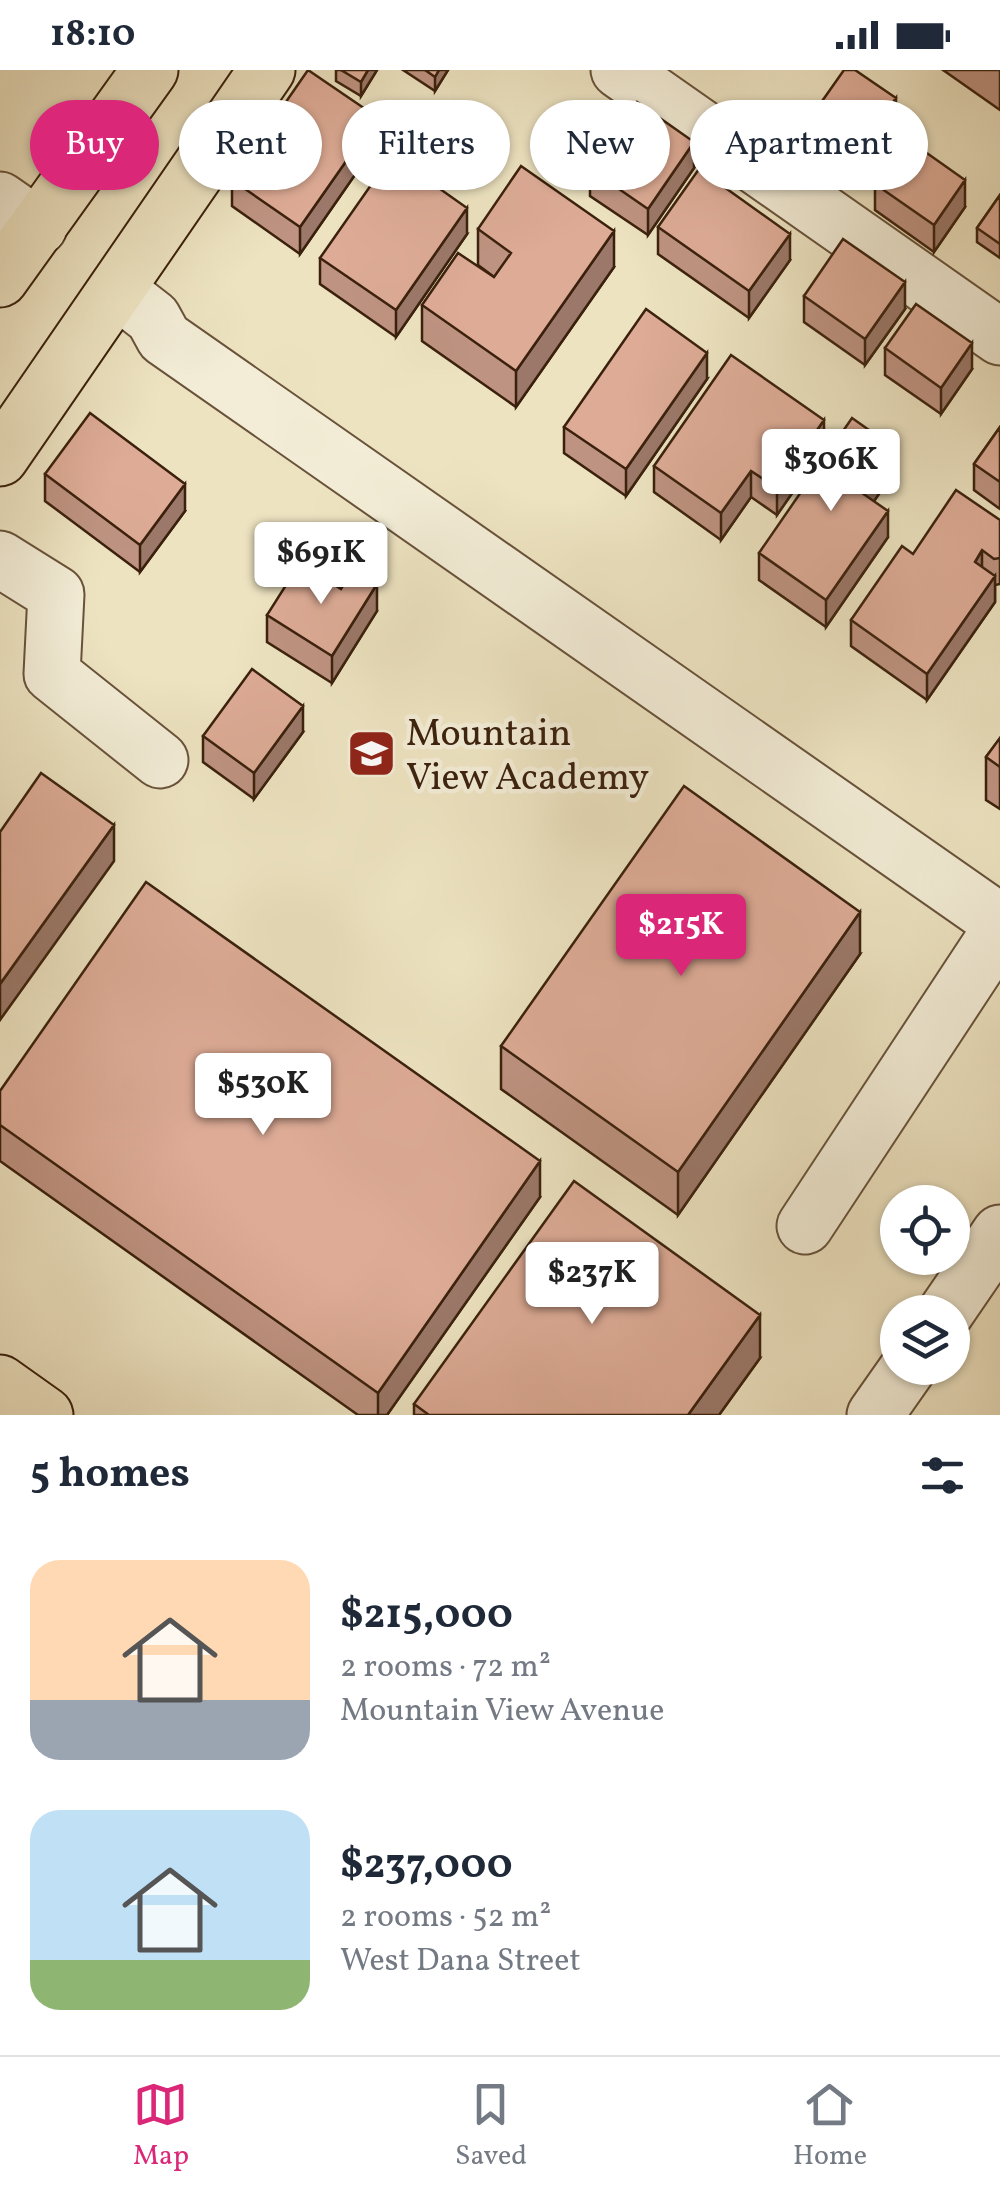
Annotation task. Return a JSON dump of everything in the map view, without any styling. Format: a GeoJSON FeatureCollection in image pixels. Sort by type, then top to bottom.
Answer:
{"type":"FeatureCollection","features":[{"type":"Feature","properties":{"kind":"main road"},"geometry":{"type":"LineString","coordinates":[[0,278],[19,213],[150,70]]}},
{"type":"Feature","properties":{"kind":"main road"},"geometry":{"type":"LineString","coordinates":[[0,458],[267,70]]}},
{"type":"Feature","properties":{"kind":"main road"},"geometry":{"type":"LineString","coordinates":[[0,1384],[45,1415]]}},
{"type":"Feature","properties":{"kind":"street"},"geometry":{"type":"LineString","coordinates":[[618,70],[1000,338]]}},
{"type":"Feature","properties":{"kind":"street"},"geometry":{"type":"LineString","coordinates":[[117,290],[153,318],[164,338],[1000,922]]}},
{"type":"Feature","properties":{"kind":"street"},"geometry":{"type":"LineString","coordinates":[[0,559],[56,594],[52,674],[160,760]]}},
{"type":"Feature","properties":{"kind":"street"},"geometry":{"type":"LineString","coordinates":[[805,1226],[1000,930]]}},
{"type":"Feature","properties":{"kind":"street"},"geometry":{"type":"LineString","coordinates":[[958,1295],[1000,1234]]}},
{"type":"Feature","properties":{"kind":"street"},"geometry":{"type":"LineString","coordinates":[[876,1415],[896,1385]]}},
{"type":"Feature","properties":{"kind":"building"},"geometry":{"type":"Polygon","coordinates":[[[308,70],[352,100],[342,100],[342,167],[300,227],[246,190],[322,190],[322,100],[287,100],[308,70]]]}},
{"type":"Feature","properties":{"kind":"building"},"geometry":{"type":"Polygon","coordinates":[[[341,70],[368,70],[361,82],[341,70]]]}},
{"type":"Feature","properties":{"kind":"building"},"geometry":{"type":"Polygon","coordinates":[[[844,70],[855,70],[896,98],[895,100],[823,100],[844,70]]]}},
{"type":"Feature","properties":{"kind":"building"},"geometry":{"type":"Polygon","coordinates":[[[670,125],[690,139],[690,148],[670,177],[670,125]]]}},
{"type":"Feature","properties":{"kind":"building"},"geometry":{"type":"Polygon","coordinates":[[[928,154],[965,180],[934,225],[884,190],[928,190],[928,154]]]}},
{"type":"Feature","properties":{"kind":"building"},"geometry":{"type":"Polygon","coordinates":[[[521,166],[530,172],[530,190],[555,190],[614,231],[516,371],[422,305],[458,253],[494,277],[511,253],[478,229],[505,190],[510,190],[510,182],[521,166]]]}},
{"type":"Feature","properties":{"kind":"building"},"geometry":{"type":"Polygon","coordinates":[[[690,182],[690,190],[728,190],[790,234],[749,291],[658,227],[690,182]]]}},
{"type":"Feature","properties":{"kind":"building"},"geometry":{"type":"Polygon","coordinates":[[[368,190],[442,190],[467,208],[396,310],[320,258],[368,190]]]}},
{"type":"Feature","properties":{"kind":"building"},"geometry":{"type":"Polygon","coordinates":[[[620,190],[661,190],[648,209],[620,190]]]}},
{"type":"Feature","properties":{"kind":"building"},"geometry":{"type":"Polygon","coordinates":[[[1000,195],[1000,244],[977,228],[1000,195]]]}},
{"type":"Feature","properties":{"kind":"building"},"geometry":{"type":"Polygon","coordinates":[[[843,239],[905,282],[865,339],[804,296],[843,239]]]}},
{"type":"Feature","properties":{"kind":"building"},"geometry":{"type":"Polygon","coordinates":[[[916,304],[972,343],[941,388],[885,348],[916,304]]]}},
{"type":"Feature","properties":{"kind":"building"},"geometry":{"type":"Polygon","coordinates":[[[646,309],[707,353],[626,469],[564,427],[646,309]]]}},
{"type":"Feature","properties":{"kind":"building"},"geometry":{"type":"Polygon","coordinates":[[[731,355],[824,420],[777,488],[751,471],[721,513],[654,466],[731,355]]]}},
{"type":"Feature","properties":{"kind":"building"},"geometry":{"type":"Polygon","coordinates":[[[90,413],[185,484],[140,545],[45,474],[90,413]]]}},
{"type":"Feature","properties":{"kind":"building"},"geometry":{"type":"Polygon","coordinates":[[[852,418],[893,447],[862,493],[888,511],[826,600],[759,553],[852,418]]]}},
{"type":"Feature","properties":{"kind":"building"},"geometry":{"type":"Polygon","coordinates":[[[1000,427],[1000,482],[974,464],[1000,427]]]}},
{"type":"Feature","properties":{"kind":"building"},"geometry":{"type":"Polygon","coordinates":[[[956,490],[1000,520],[1000,558],[994,559],[982,550],[975,562],[995,576],[927,674],[851,620],[902,546],[913,554],[956,490]]]}},
{"type":"Feature","properties":{"kind":"building"},"geometry":{"type":"Polygon","coordinates":[[[300,563],[341,589],[353,569],[377,584],[332,656],[267,615],[300,563]]]}},
{"type":"Feature","properties":{"kind":"building"},"geometry":{"type":"Polygon","coordinates":[[[252,669],[303,706],[254,773],[203,736],[252,669]]]}},
{"type":"Feature","properties":{"kind":"building"},"geometry":{"type":"Polygon","coordinates":[[[1000,738],[1000,767],[986,757],[1000,738]]]}},
{"type":"Feature","properties":{"kind":"building"},"geometry":{"type":"Polygon","coordinates":[[[41,773],[114,825],[0,984],[0,832],[41,773]]]}},
{"type":"Feature","properties":{"kind":"building"},"geometry":{"type":"Polygon","coordinates":[[[684,786],[860,912],[678,1172],[501,1046],[684,786]]]}},
{"type":"Feature","properties":{"kind":"building"},"geometry":{"type":"Polygon","coordinates":[[[146,882],[540,1161],[378,1393],[0,1125],[0,1091],[146,882]]]}},
{"type":"Feature","properties":{"kind":"building"},"geometry":{"type":"Polygon","coordinates":[[[574,1181],[760,1315],[688,1415],[429,1415],[414,1404],[574,1181]]]}},
{"type":"Feature","properties":{"kind":"place","name":"Mountain View Academy"},"geometry":{"type":"Point","coordinates":[371,754]}}]}
